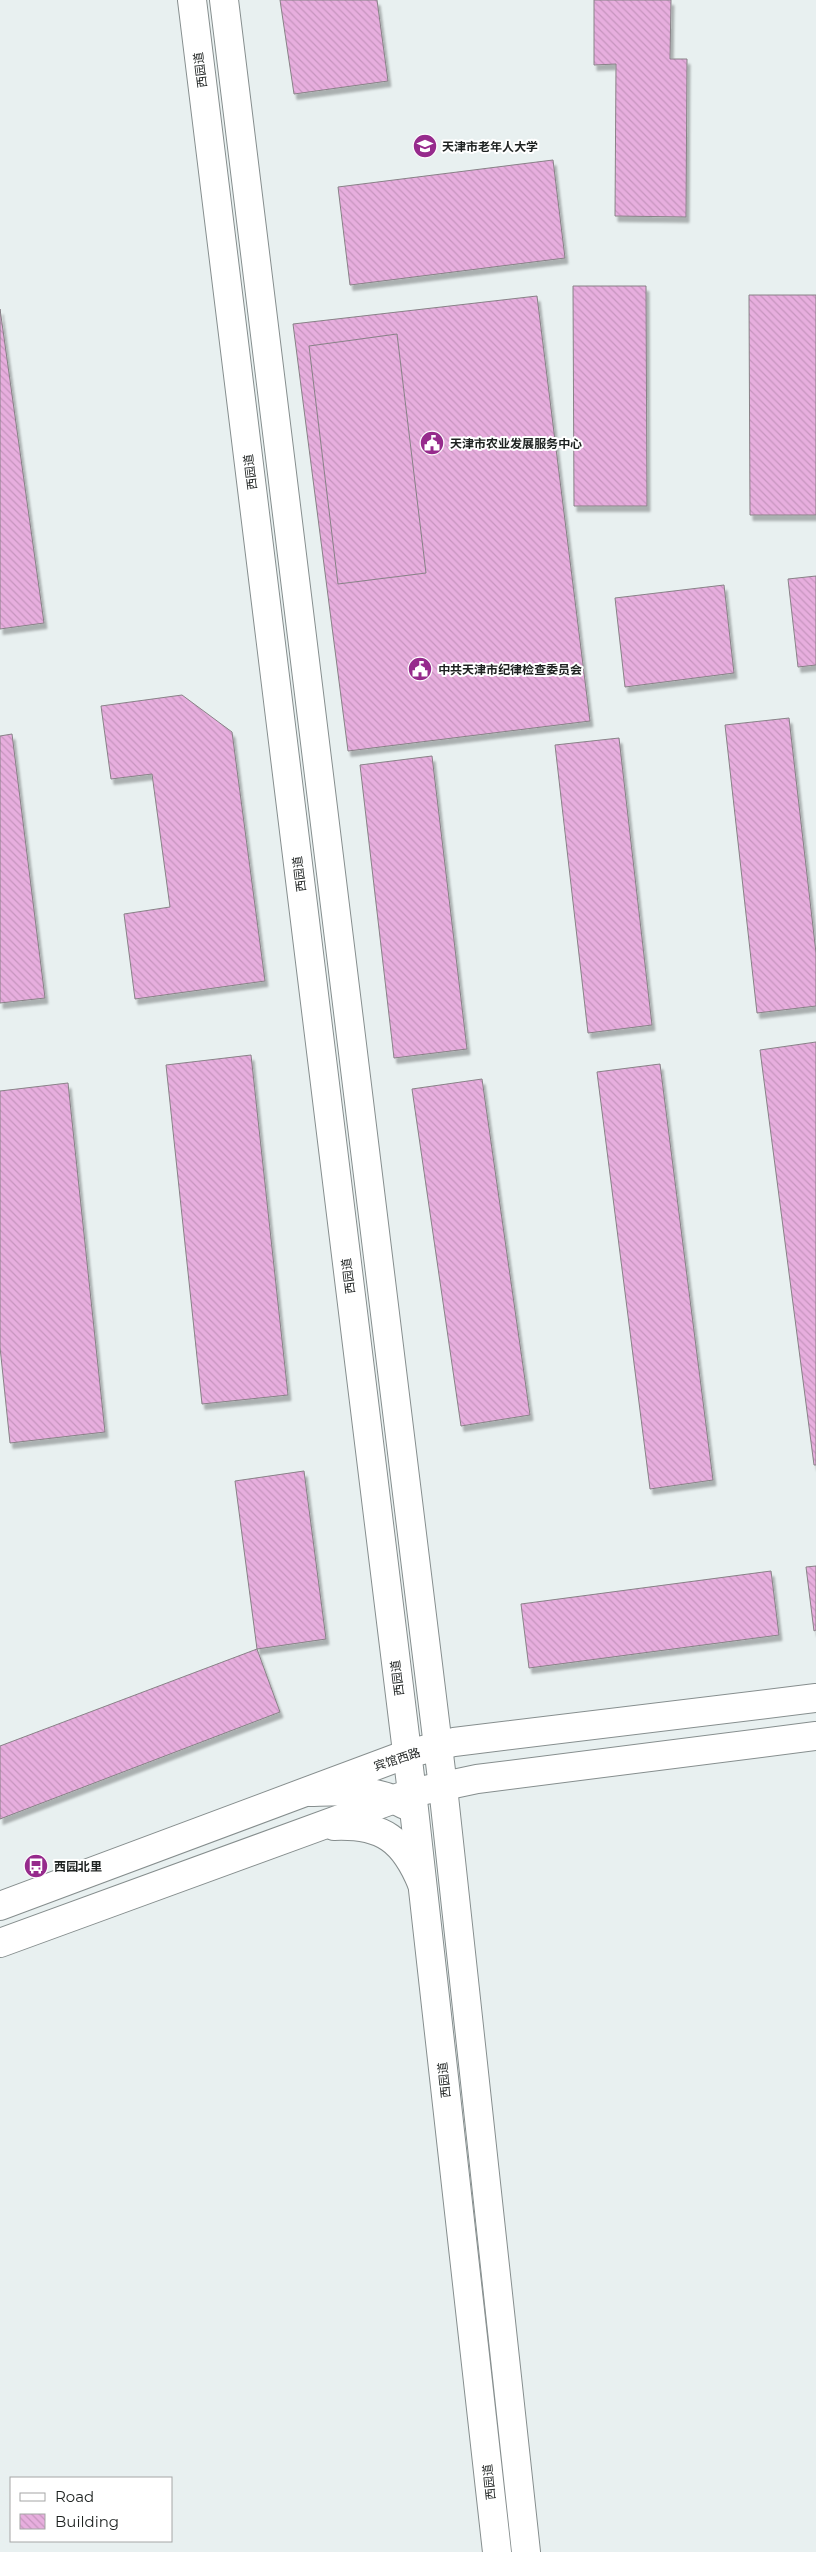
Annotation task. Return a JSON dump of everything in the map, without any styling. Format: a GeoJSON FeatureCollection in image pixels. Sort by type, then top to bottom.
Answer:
{"type":"FeatureCollection","features":[{"type":"Feature","properties":{"kind":"street","name":"西园道"},"geometry":{"type":"LineString","coordinates":[[192,0],[407,1754],[407,1801],[422,1884],[496,2552]]}},
{"type":"Feature","properties":{"kind":"street"},"geometry":{"type":"LineString","coordinates":[[224,0],[443,1787],[526,2552]]}},
{"type":"Feature","properties":{"kind":"street","name":"宾馆西路"},"geometry":{"type":"LineString","coordinates":[[0,1906],[407,1754],[438,1746],[454,1742],[816,1698]]}},
{"type":"Feature","properties":{"kind":"street"},"geometry":{"type":"LineString","coordinates":[[0,1943],[320,1827],[407,1801],[443,1787],[478,1779],[816,1736]]}},
{"type":"Feature","properties":{"kind":"street"},"geometry":{"type":"LineString","coordinates":[[305,1792],[348,1791],[379,1794],[407,1801],[431,1827],[438,1838],[454,1884]]}},
{"type":"Feature","properties":{"kind":"street"},"geometry":{"type":"LineString","coordinates":[[320,1827],[361,1826],[394,1839],[414,1862],[422,1884]]}},
{"type":"Feature","properties":{"kind":"building"},"geometry":{"type":"Polygon","coordinates":[[[280,0],[377,0],[388,81],[294,94],[280,0]]]}},
{"type":"Feature","properties":{"kind":"building"},"geometry":{"type":"Polygon","coordinates":[[[594,0],[671,0],[670,59],[687,59],[686,217],[615,216],[616,64],[594,65],[594,0]]]}},
{"type":"Feature","properties":{"kind":"building"},"geometry":{"type":"Polygon","coordinates":[[[553,160],[565,258],[350,285],[338,187],[553,160]]]}},
{"type":"Feature","properties":{"kind":"building"},"geometry":{"type":"Polygon","coordinates":[[[573,286],[646,286],[647,506],[574,506],[573,286]]]}},
{"type":"Feature","properties":{"kind":"building"},"geometry":{"type":"Polygon","coordinates":[[[749,295],[816,295],[816,515],[750,515],[749,295]]]}},
{"type":"Feature","properties":{"kind":"building","name":"天津市农业发展服务中心"},"geometry":{"type":"Polygon","coordinates":[[[537,296],[590,721],[348,751],[293,324],[537,296]]]}},
{"type":"Feature","properties":{"kind":"building"},"geometry":{"type":"Polygon","coordinates":[[[0,309],[44,623],[0,629],[0,309]]]}},
{"type":"Feature","properties":{"kind":"building"},"geometry":{"type":"Polygon","coordinates":[[[397,334],[426,573],[338,584],[309,346],[397,334]]]}},
{"type":"Feature","properties":{"kind":"building"},"geometry":{"type":"Polygon","coordinates":[[[816,576],[816,665],[798,667],[788,579],[816,576]]]}},
{"type":"Feature","properties":{"kind":"building"},"geometry":{"type":"Polygon","coordinates":[[[724,585],[734,673],[625,687],[615,598],[724,585]]]}},
{"type":"Feature","properties":{"kind":"building"},"geometry":{"type":"Polygon","coordinates":[[[182,695],[232,732],[265,981],[135,999],[124,914],[170,907],[152,774],[111,779],[101,706],[182,695]]]}},
{"type":"Feature","properties":{"kind":"building"},"geometry":{"type":"Polygon","coordinates":[[[789,718],[816,953],[816,1006],[757,1013],[725,725],[789,718]]]}},
{"type":"Feature","properties":{"kind":"building"},"geometry":{"type":"Polygon","coordinates":[[[12,734],[45,998],[0,1003],[0,736],[12,734]]]}},
{"type":"Feature","properties":{"kind":"building"},"geometry":{"type":"Polygon","coordinates":[[[619,738],[652,1025],[588,1033],[555,745],[619,738]]]}},
{"type":"Feature","properties":{"kind":"building"},"geometry":{"type":"Polygon","coordinates":[[[432,756],[467,1049],[394,1058],[360,765],[432,756]]]}},
{"type":"Feature","properties":{"kind":"building"},"geometry":{"type":"Polygon","coordinates":[[[816,1042],[816,1465],[814,1465],[760,1050],[816,1042]]]}},
{"type":"Feature","properties":{"kind":"building"},"geometry":{"type":"Polygon","coordinates":[[[251,1055],[288,1395],[202,1404],[166,1065],[251,1055]]]}},
{"type":"Feature","properties":{"kind":"building"},"geometry":{"type":"Polygon","coordinates":[[[660,1064],[713,1480],[650,1489],[597,1072],[660,1064]]]}},
{"type":"Feature","properties":{"kind":"building"},"geometry":{"type":"Polygon","coordinates":[[[482,1079],[530,1415],[461,1426],[412,1089],[482,1079]]]}},
{"type":"Feature","properties":{"kind":"building"},"geometry":{"type":"Polygon","coordinates":[[[68,1083],[105,1432],[10,1443],[0,1347],[0,1091],[68,1083]]]}},
{"type":"Feature","properties":{"kind":"building"},"geometry":{"type":"Polygon","coordinates":[[[304,1471],[326,1639],[257,1649],[235,1481],[304,1471]]]}},
{"type":"Feature","properties":{"kind":"building"},"geometry":{"type":"Polygon","coordinates":[[[816,1566],[816,1630],[814,1631],[806,1567],[816,1566]]]}},
{"type":"Feature","properties":{"kind":"building"},"geometry":{"type":"Polygon","coordinates":[[[771,1571],[779,1635],[529,1668],[521,1604],[771,1571]]]}},
{"type":"Feature","properties":{"kind":"building"},"geometry":{"type":"Polygon","coordinates":[[[257,1649],[280,1712],[0,1819],[0,1746],[257,1649]]]}},
{"type":"Feature","properties":{"kind":"place","name":"天津市老年人大学"},"geometry":{"type":"Point","coordinates":[425,146]}},
{"type":"Feature","properties":{"kind":"place","name":"天津市农业发展服务中心"},"geometry":{"type":"Point","coordinates":[432,443]}},
{"type":"Feature","properties":{"kind":"place","name":"中共天津市纪律检查委员会"},"geometry":{"type":"Point","coordinates":[420,669]}},
{"type":"Feature","properties":{"kind":"place","name":"西园北里"},"geometry":{"type":"Point","coordinates":[36,1866]}}]}
